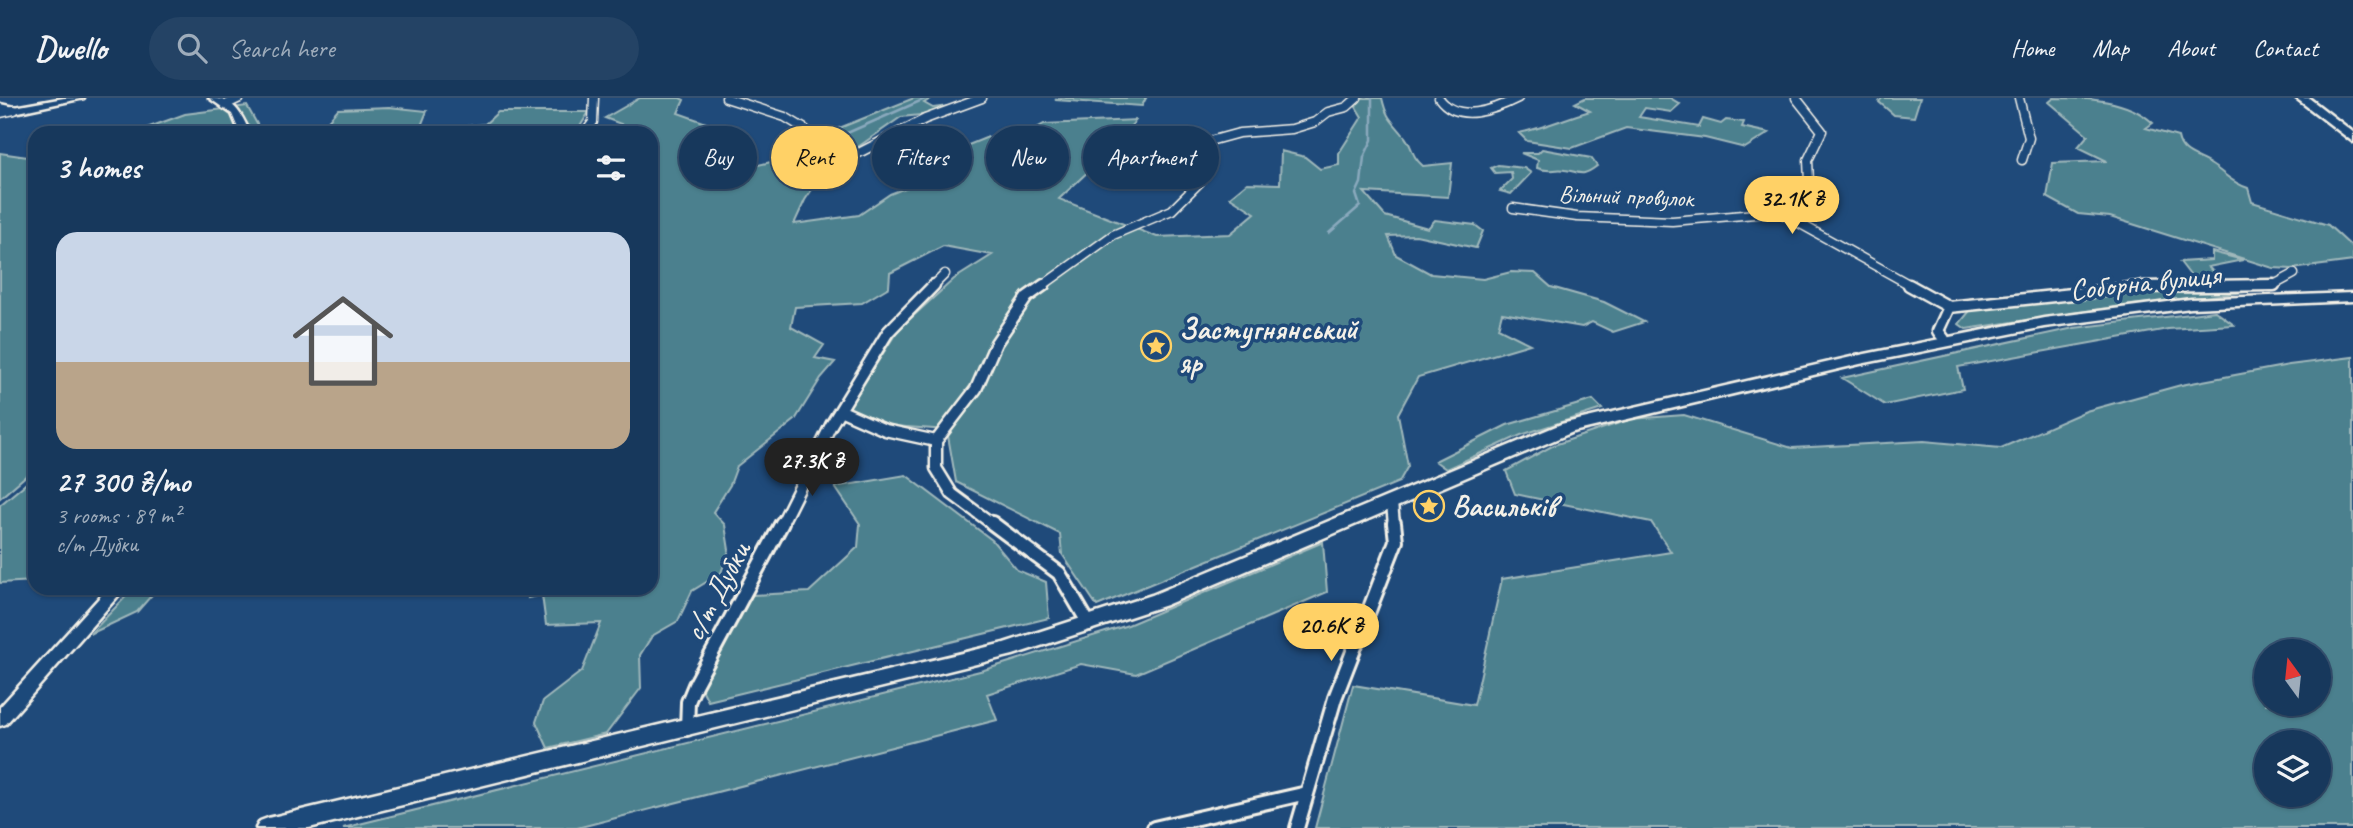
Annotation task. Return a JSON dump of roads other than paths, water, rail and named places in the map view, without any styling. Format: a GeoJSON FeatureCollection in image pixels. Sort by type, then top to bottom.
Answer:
{"type":"FeatureCollection","features":[{"type":"Feature","properties":{"kind":"main road"},"geometry":{"type":"LineString","coordinates":[[2302,98],[2353,138]]}},
{"type":"Feature","properties":{"kind":"main road","name":"Соборна вулиця"},"geometry":{"type":"LineString","coordinates":[[268,828],[981,656],[1089,624],[1159,600],[1567,428],[1670,400],[1944,339],[2139,309],[2237,300],[2353,297]]}},
{"type":"Feature","properties":{"kind":"street"},"geometry":{"type":"LineString","coordinates":[[0,113],[79,98]]}},
{"type":"Feature","properties":{"kind":"street"},"geometry":{"type":"LineString","coordinates":[[214,98],[236,112],[242,126]]}},
{"type":"Feature","properties":{"kind":"street"},"geometry":{"type":"LineString","coordinates":[[225,105],[240,98]]}},
{"type":"Feature","properties":{"kind":"street"},"geometry":{"type":"LineString","coordinates":[[591,126],[594,98]]}},
{"type":"Feature","properties":{"kind":"street"},"geometry":{"type":"LineString","coordinates":[[726,98],[785,117],[799,126]]}},
{"type":"Feature","properties":{"kind":"street"},"geometry":{"type":"LineString","coordinates":[[858,153],[925,118],[982,98]]}},
{"type":"Feature","properties":{"kind":"street"},"geometry":{"type":"LineString","coordinates":[[1089,624],[1059,573],[952,495],[936,468],[936,441],[976,389],[1000,337],[1027,297],[1113,235],[1172,210],[1200,182],[1197,159],[1206,142],[1239,133],[1292,129],[1315,122],[1328,112],[1347,107],[1357,98]]}},
{"type":"Feature","properties":{"kind":"street"},"geometry":{"type":"LineString","coordinates":[[1439,98],[1442,106],[1453,112],[1469,113],[1508,104],[1518,98]]}},
{"type":"Feature","properties":{"kind":"street"},"geometry":{"type":"LineString","coordinates":[[1796,98],[1822,131],[1808,160],[1809,182],[1788,202],[1776,207],[1779,212],[1949,307],[1938,331],[1944,339]]}},
{"type":"Feature","properties":{"kind":"street"},"geometry":{"type":"LineString","coordinates":[[2019,98],[2029,138],[2022,160]]}},
{"type":"Feature","properties":{"kind":"street"},"geometry":{"type":"LineString","coordinates":[[0,107],[14,110]]}},
{"type":"Feature","properties":{"kind":"street","name":"Вільний провулок"},"geometry":{"type":"LineString","coordinates":[[1513,208],[1577,217],[1672,221],[1779,212]]}},
{"type":"Feature","properties":{"kind":"street","name":"с/т Дубки"},"geometry":{"type":"LineString","coordinates":[[687,729],[688,702],[695,685],[831,425],[888,332],[945,274]]}},
{"type":"Feature","properties":{"kind":"street","name":"Соборна вулиця"},"geometry":{"type":"LineString","coordinates":[[1949,307],[2140,287],[2272,286],[2294,274]]}},
{"type":"Feature","properties":{"kind":"street"},"geometry":{"type":"LineString","coordinates":[[842,411],[885,430],[936,441]]}},
{"type":"Feature","properties":{"kind":"street"},"geometry":{"type":"LineString","coordinates":[[1297,828],[1335,698],[1396,541],[1392,503]]}},
{"type":"Feature","properties":{"kind":"street"},"geometry":{"type":"LineString","coordinates":[[0,719],[111,595]]}},
{"type":"Feature","properties":{"kind":"street"},"geometry":{"type":"LineString","coordinates":[[1154,828],[1307,793]]}},
{"type":"Feature","properties":{"kind":"waterway"},"geometry":{"type":"LineString","coordinates":[[858,128],[927,98]]}},
{"type":"Feature","properties":{"kind":"waterway"},"geometry":{"type":"LineString","coordinates":[[1329,233],[1360,206],[1356,194],[1361,183],[1364,157],[1372,140],[1372,98]]}},
{"type":"Feature","properties":{"kind":"place","name":"Застугнянський яр"},"geometry":{"type":"Point","coordinates":[1156,346]}},
{"type":"Feature","properties":{"kind":"place","name":"Васильків"},"geometry":{"type":"Point","coordinates":[1429,506]}}]}
